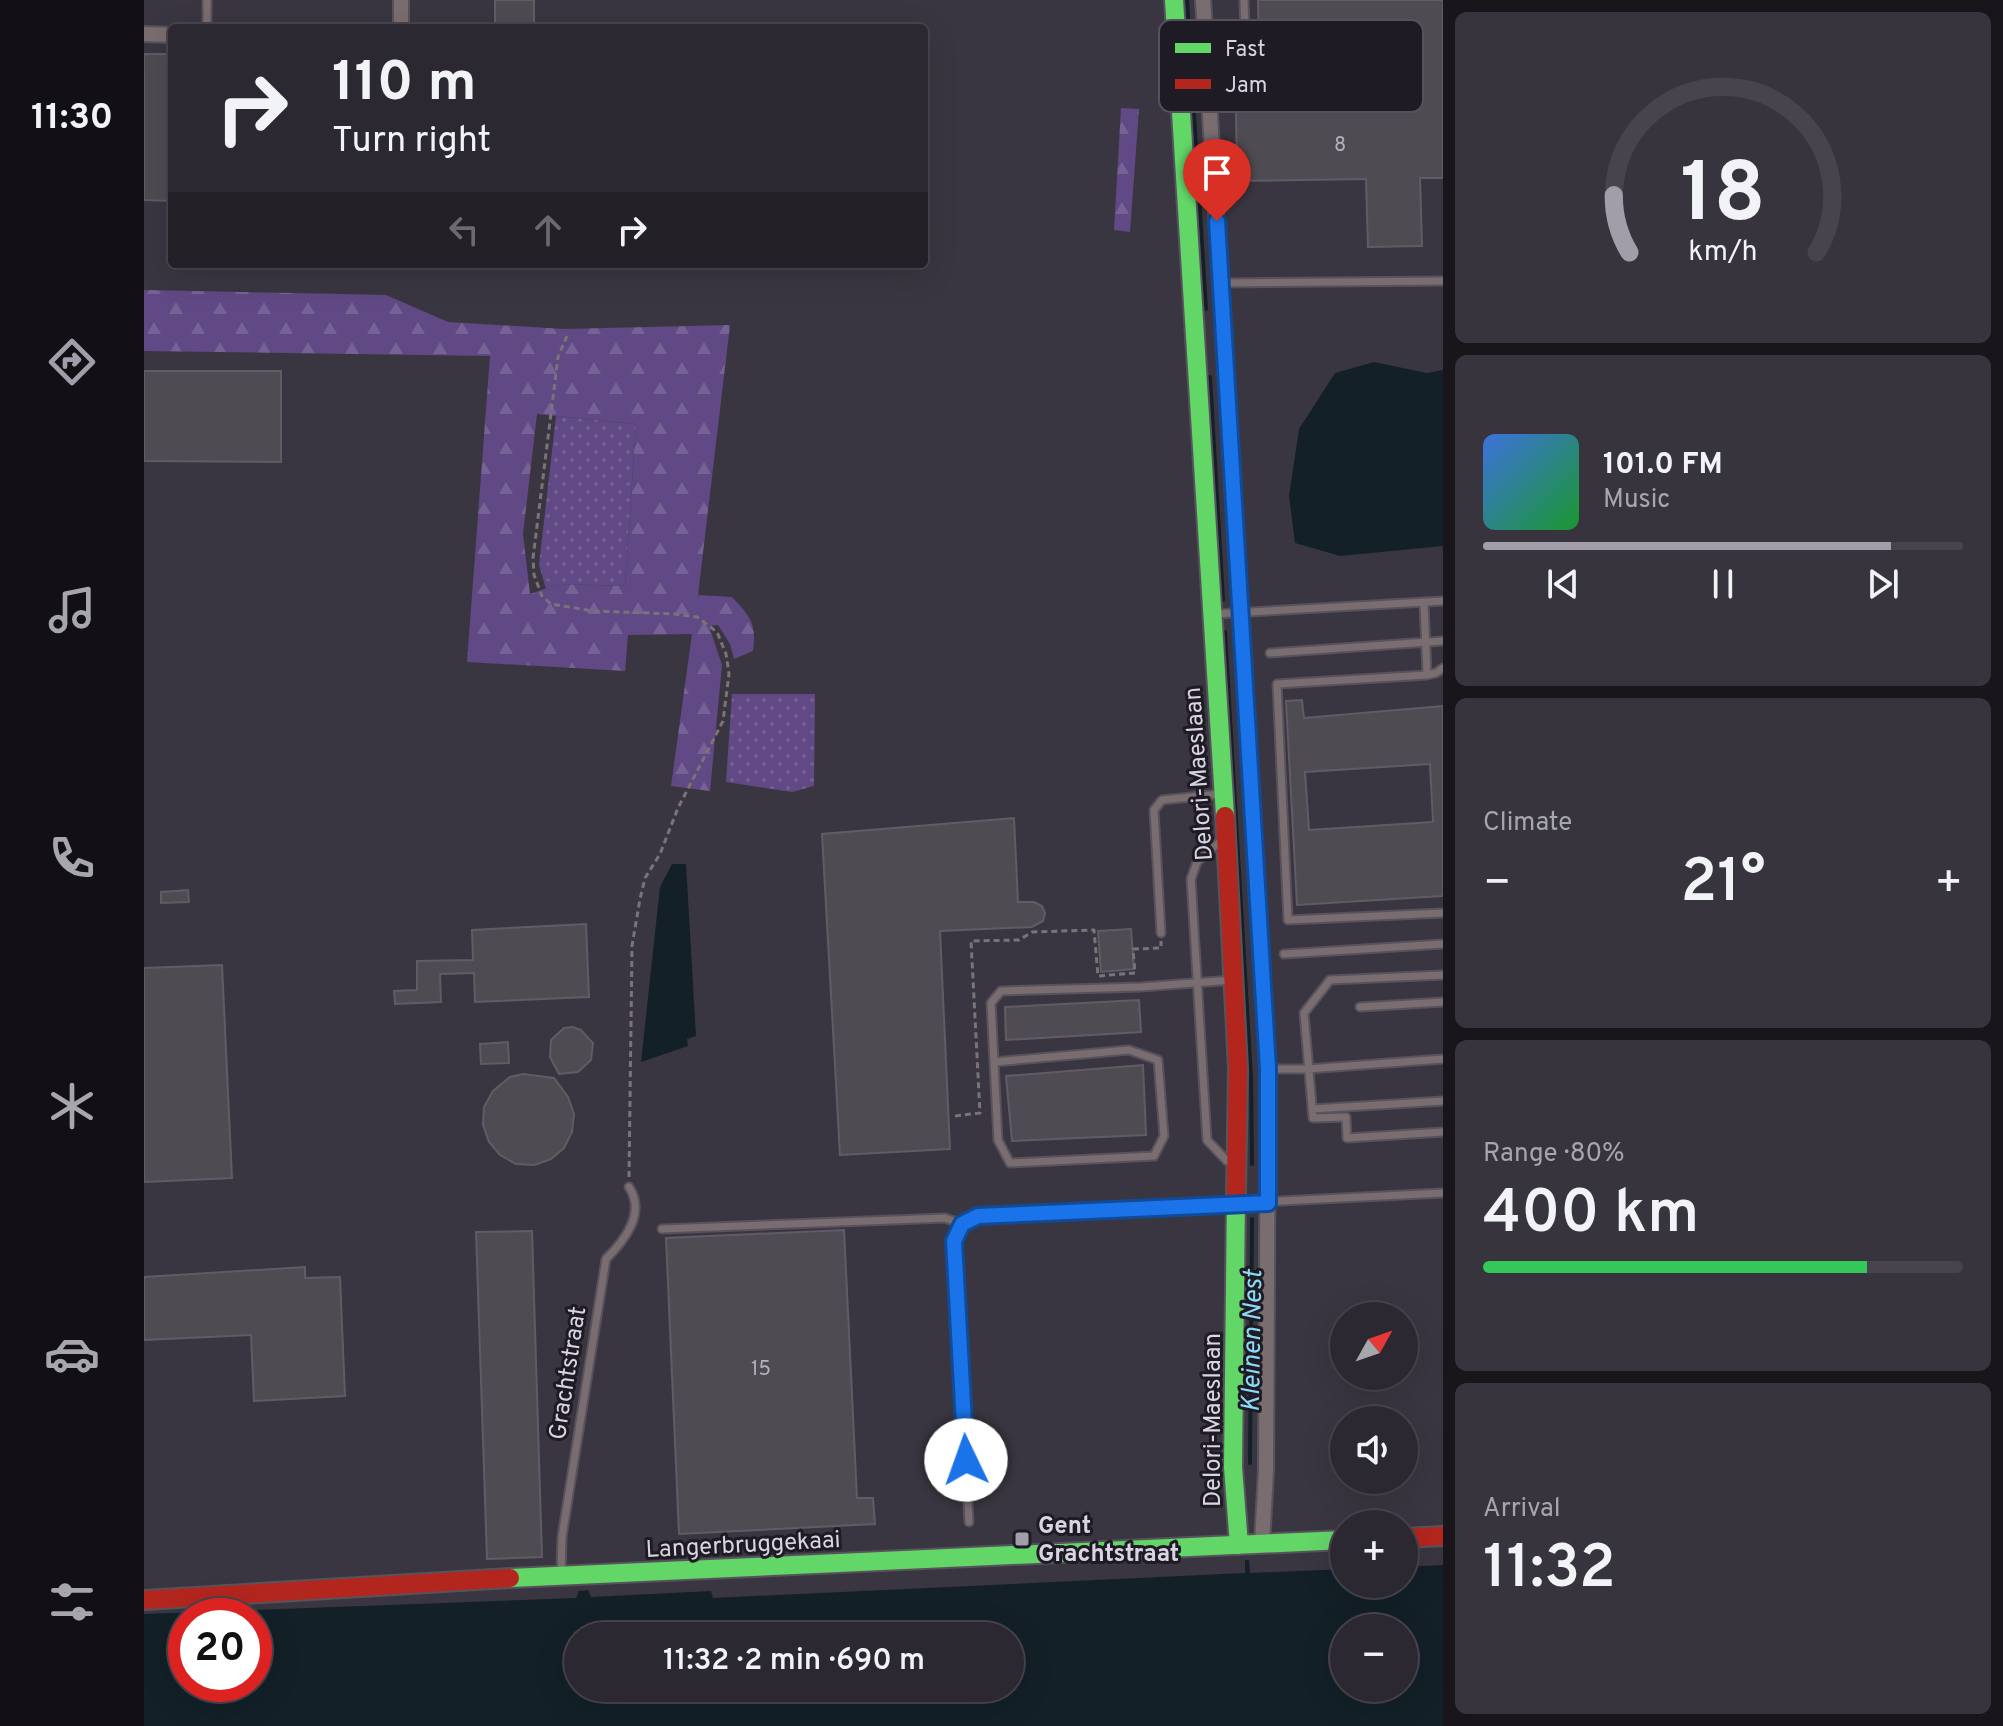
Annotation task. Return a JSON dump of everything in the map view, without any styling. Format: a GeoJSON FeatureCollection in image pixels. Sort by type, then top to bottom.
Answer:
{"type":"FeatureCollection","features":[{"type":"Feature","properties":{"kind":"street"},"geometry":{"type":"LineString","coordinates":[[401,0],[401,24]]}},
{"type":"Feature","properties":{"kind":"street","name":"Delori-Maeslaan"},"geometry":{"type":"LineString","coordinates":[[1174,0],[1175,20]]}},
{"type":"Feature","properties":{"kind":"street"},"geometry":{"type":"LineString","coordinates":[[1203,0],[1204,20]]}},
{"type":"Feature","properties":{"kind":"street"},"geometry":{"type":"LineString","coordinates":[[144,34],[168,35]]}},
{"type":"Feature","properties":{"kind":"street","name":"Delori-Maeslaan"},"geometry":{"type":"LineString","coordinates":[[1181,112],[1238,1068],[1233,1467],[1239,1545]]}},
{"type":"Feature","properties":{"kind":"street"},"geometry":{"type":"LineString","coordinates":[[1210,112],[1268,1069],[1266,1470],[1262,1544]]}},
{"type":"Feature","properties":{"kind":"street"},"geometry":{"type":"LineString","coordinates":[[1418,1537],[1443,1536]]}},
{"type":"Feature","properties":{"kind":"street","name":"Langerbruggekaai"},"geometry":{"type":"LineString","coordinates":[[144,1600],[1330,1541]]}},
{"type":"Feature","properties":{"kind":"lane"},"geometry":{"type":"LineString","coordinates":[[207,0],[207,24]]}},
{"type":"Feature","properties":{"kind":"lane"},"geometry":{"type":"LineString","coordinates":[[1244,0],[1245,20]]}},
{"type":"Feature","properties":{"kind":"lane"},"geometry":{"type":"LineString","coordinates":[[1220,283],[1443,281]]}},
{"type":"Feature","properties":{"kind":"lane"},"geometry":{"type":"LineString","coordinates":[[1211,614],[1443,601]]}},
{"type":"Feature","properties":{"kind":"lane"},"geometry":{"type":"LineString","coordinates":[[1424,602],[1427,675]]}},
{"type":"Feature","properties":{"kind":"lane"},"geometry":{"type":"LineString","coordinates":[[1270,653],[1443,641]]}},
{"type":"Feature","properties":{"kind":"lane"},"geometry":{"type":"LineString","coordinates":[[1443,668],[1427,675],[1277,684],[1288,920],[1443,913]]}},
{"type":"Feature","properties":{"kind":"lane"},"geometry":{"type":"LineString","coordinates":[[1161,933],[1154,810],[1162,800],[1223,794]]}},
{"type":"Feature","properties":{"kind":"lane"},"geometry":{"type":"LineString","coordinates":[[1226,837],[1197,862],[1191,879],[1207,1140],[1227,1161],[1237,1164]]}},
{"type":"Feature","properties":{"kind":"lane"},"geometry":{"type":"LineString","coordinates":[[1284,954],[1443,944]]}},
{"type":"Feature","properties":{"kind":"lane"},"geometry":{"type":"LineString","coordinates":[[1443,975],[1330,980],[1304,1013],[1313,1118],[1346,1117],[1347,1138],[1443,1132]]}},
{"type":"Feature","properties":{"kind":"lane"},"geometry":{"type":"LineString","coordinates":[[994,1062],[1129,1050],[1158,1060],[1164,1136],[1154,1156],[1010,1163],[998,1140],[994,1062],[991,1003],[1001,991],[1141,987],[1234,979]]}},
{"type":"Feature","properties":{"kind":"lane"},"geometry":{"type":"LineString","coordinates":[[1360,1007],[1443,1002]]}},
{"type":"Feature","properties":{"kind":"lane"},"geometry":{"type":"LineString","coordinates":[[1268,1069],[1443,1059]]}},
{"type":"Feature","properties":{"kind":"lane"},"geometry":{"type":"LineString","coordinates":[[1312,1109],[1443,1101]]}},
{"type":"Feature","properties":{"kind":"lane","name":"Grachtstraat"},"geometry":{"type":"LineString","coordinates":[[561,1577],[562,1537],[606,1259],[623,1242],[636,1211],[635,1197],[629,1187]]}},
{"type":"Feature","properties":{"kind":"lane"},"geometry":{"type":"LineString","coordinates":[[969,1522],[954,1241],[962,1224],[978,1216],[1443,1193]]}},
{"type":"Feature","properties":{"kind":"lane"},"geometry":{"type":"LineString","coordinates":[[662,1229],[945,1218],[962,1224]]}},
{"type":"Feature","properties":{"kind":"path"},"geometry":{"type":"LineString","coordinates":[[567,336],[558,357],[533,558],[534,575],[542,596],[551,604],[569,608],[697,617],[717,632],[726,654],[729,674],[723,721],[678,808],[660,854],[645,878],[640,899],[632,946],[629,1187]]}},
{"type":"Feature","properties":{"kind":"green space"},"geometry":{"type":"Polygon","coordinates":[[[1121,108],[1139,109],[1130,232],[1114,230],[1121,108]]]}},
{"type":"Feature","properties":{"kind":"green space"},"geometry":{"type":"Polygon","coordinates":[[[144,290],[386,295],[448,322],[564,329],[730,325],[698,595],[732,597],[751,621],[754,642],[753,651],[734,659],[730,644],[718,625],[709,626],[722,665],[710,791],[671,786],[692,634],[628,635],[625,671],[467,662],[490,356],[144,351],[144,290]],[[537,414],[523,534],[530,594],[558,584],[625,586],[636,424],[537,414]]]}},
{"type":"Feature","properties":{"kind":"green space"},"geometry":{"type":"Polygon","coordinates":[[[556,416],[636,424],[625,586],[558,584],[546,589],[539,565],[556,416]]]}},
{"type":"Feature","properties":{"kind":"green space"},"geometry":{"type":"Polygon","coordinates":[[[732,694],[815,694],[814,786],[792,792],[726,782],[732,694]]]}},
{"type":"Feature","properties":{"kind":"shaded area"},"geometry":{"type":"Polygon","coordinates":[[[1374,362],[1427,373],[1443,370],[1443,546],[1340,556],[1295,543],[1289,496],[1299,429],[1335,373],[1374,362]]]}},
{"type":"Feature","properties":{"kind":"shaded area"},"geometry":{"type":"Polygon","coordinates":[[[672,864],[686,864],[696,1036],[687,1039],[688,1046],[641,1062],[660,887],[672,864]]]}},
{"type":"Feature","properties":{"kind":"shaded area"},"geometry":{"type":"Polygon","coordinates":[[[1245,1560],[1249,1560],[1250,1573],[1330,1570],[1330,1598],[1418,1598],[1418,1566],[1443,1565],[1443,1726],[144,1726],[144,1614],[168,1613],[168,1702],[272,1702],[272,1609],[576,1598],[579,1591],[588,1590],[591,1597],[711,1591],[713,1598],[1245,1573],[1245,1560]]]}},
{"type":"Feature","properties":{"kind":"building"},"geometry":{"type":"Polygon","coordinates":[[[495,0],[534,0],[534,24],[495,24],[495,0]]]}},
{"type":"Feature","properties":{"kind":"building"},"geometry":{"type":"Polygon","coordinates":[[[1258,0],[1443,0],[1443,178],[1420,178],[1422,246],[1368,247],[1366,179],[1237,181],[1236,112],[1423,112],[1423,20],[1258,20],[1258,0]]]}},
{"type":"Feature","properties":{"kind":"building"},"geometry":{"type":"Polygon","coordinates":[[[144,54],[168,54],[168,201],[144,200],[144,54]]]}},
{"type":"Feature","properties":{"kind":"building"},"geometry":{"type":"Polygon","coordinates":[[[144,371],[281,371],[281,462],[144,461],[144,371]]]}},
{"type":"Feature","properties":{"kind":"building"},"geometry":{"type":"Polygon","coordinates":[[[1302,700],[1304,718],[1443,706],[1443,896],[1297,905],[1286,701],[1302,700]],[[1430,764],[1305,772],[1309,830],[1433,822],[1430,764]]]}},
{"type":"Feature","properties":{"kind":"building"},"geometry":{"type":"Polygon","coordinates":[[[1014,818],[1018,902],[1034,902],[1042,906],[1045,913],[1043,921],[1032,927],[940,931],[950,1149],[840,1155],[822,834],[1014,818]]]}},
{"type":"Feature","properties":{"kind":"building"},"geometry":{"type":"Polygon","coordinates":[[[188,890],[189,902],[161,903],[161,892],[188,890]]]}},
{"type":"Feature","properties":{"kind":"building"},"geometry":{"type":"Polygon","coordinates":[[[586,924],[589,997],[475,1002],[474,973],[440,974],[441,1002],[395,1004],[394,991],[417,990],[417,961],[473,960],[472,930],[586,924]]]}},
{"type":"Feature","properties":{"kind":"building"},"geometry":{"type":"Polygon","coordinates":[[[1131,929],[1134,969],[1101,972],[1098,931],[1131,929]]]}},
{"type":"Feature","properties":{"kind":"building"},"geometry":{"type":"Polygon","coordinates":[[[222,965],[232,1178],[144,1182],[144,968],[222,965]]]}},
{"type":"Feature","properties":{"kind":"building"},"geometry":{"type":"Polygon","coordinates":[[[1139,1000],[1141,1032],[1006,1040],[1005,1007],[1139,1000]]]}},
{"type":"Feature","properties":{"kind":"building"},"geometry":{"type":"Polygon","coordinates":[[[564,1028],[581,1030],[593,1043],[591,1060],[578,1072],[559,1074],[550,1057],[551,1040],[564,1028]]]}},
{"type":"Feature","properties":{"kind":"building"},"geometry":{"type":"Polygon","coordinates":[[[508,1042],[509,1063],[481,1064],[480,1044],[508,1042]]]}},
{"type":"Feature","properties":{"kind":"building"},"geometry":{"type":"Polygon","coordinates":[[[1143,1065],[1146,1135],[1012,1141],[1006,1076],[1143,1065]]]}},
{"type":"Feature","properties":{"kind":"building"},"geometry":{"type":"Polygon","coordinates":[[[523,1074],[554,1078],[568,1097],[574,1114],[572,1132],[564,1148],[551,1159],[534,1165],[516,1164],[500,1155],[489,1142],[483,1125],[484,1107],[493,1091],[510,1077],[523,1074]]]}},
{"type":"Feature","properties":{"kind":"building"},"geometry":{"type":"Polygon","coordinates":[[[844,1230],[857,1498],[873,1498],[875,1524],[679,1534],[666,1238],[844,1230]]]}},
{"type":"Feature","properties":{"kind":"building"},"geometry":{"type":"Polygon","coordinates":[[[532,1231],[542,1557],[487,1559],[476,1232],[532,1231]]]}},
{"type":"Feature","properties":{"kind":"building"},"geometry":{"type":"Polygon","coordinates":[[[305,1267],[305,1278],[340,1277],[345,1396],[254,1401],[251,1335],[144,1340],[144,1277],[305,1267]]]}},
{"type":"Feature","properties":{"kind":"waterway","name":"Kleinen Nest"},"geometry":{"type":"LineString","coordinates":[[1187,0],[1188,20]]}},
{"type":"Feature","properties":{"kind":"waterway","name":"Kleinen Nest"},"geometry":{"type":"LineString","coordinates":[[1194,112],[1206,309]]}},
{"type":"Feature","properties":{"kind":"waterway","name":"Kleinen Nest"},"geometry":{"type":"LineString","coordinates":[[1210,377],[1223,600]]}},
{"type":"Feature","properties":{"kind":"waterway","name":"Kleinen Nest"},"geometry":{"type":"LineString","coordinates":[[1225,632],[1251,1077],[1252,1164]]}},
{"type":"Feature","properties":{"kind":"waterway","name":"Kleinen Nest"},"geometry":{"type":"LineString","coordinates":[[1250,1463],[1252,1219]]}},
{"type":"Feature","properties":{"kind":"traffic: fast"},"geometry":{"type":"LineString","coordinates":[[1174,0],[1175,20]]}},
{"type":"Feature","properties":{"kind":"traffic: fast"},"geometry":{"type":"LineString","coordinates":[[1181,112],[1225,816]]}},
{"type":"Feature","properties":{"kind":"traffic: fast"},"geometry":{"type":"LineString","coordinates":[[1236,1194],[1233,1467],[1239,1545]]}},
{"type":"Feature","properties":{"kind":"traffic: fast"},"geometry":{"type":"LineString","coordinates":[[510,1578],[1330,1541]]}},
{"type":"Feature","properties":{"kind":"traffic: jam"},"geometry":{"type":"LineString","coordinates":[[1225,816],[1238,1068],[1236,1194]]}},
{"type":"Feature","properties":{"kind":"traffic: jam"},"geometry":{"type":"LineString","coordinates":[[1418,1537],[1443,1536]]}},
{"type":"Feature","properties":{"kind":"traffic: jam"},"geometry":{"type":"LineString","coordinates":[[144,1600],[510,1578]]}},
{"type":"Feature","properties":{"kind":"place","name":"Gent Grachtstraat"},"geometry":{"type":"Point","coordinates":[1022,1539]}},
{"type":"Feature","properties":{"kind":"route"},"geometry":{"type":"LineString","coordinates":[[966,1460],[954,1241],[962,1224],[978,1216],[1268,1203],[1268,1069],[1217,221]]}}]}
